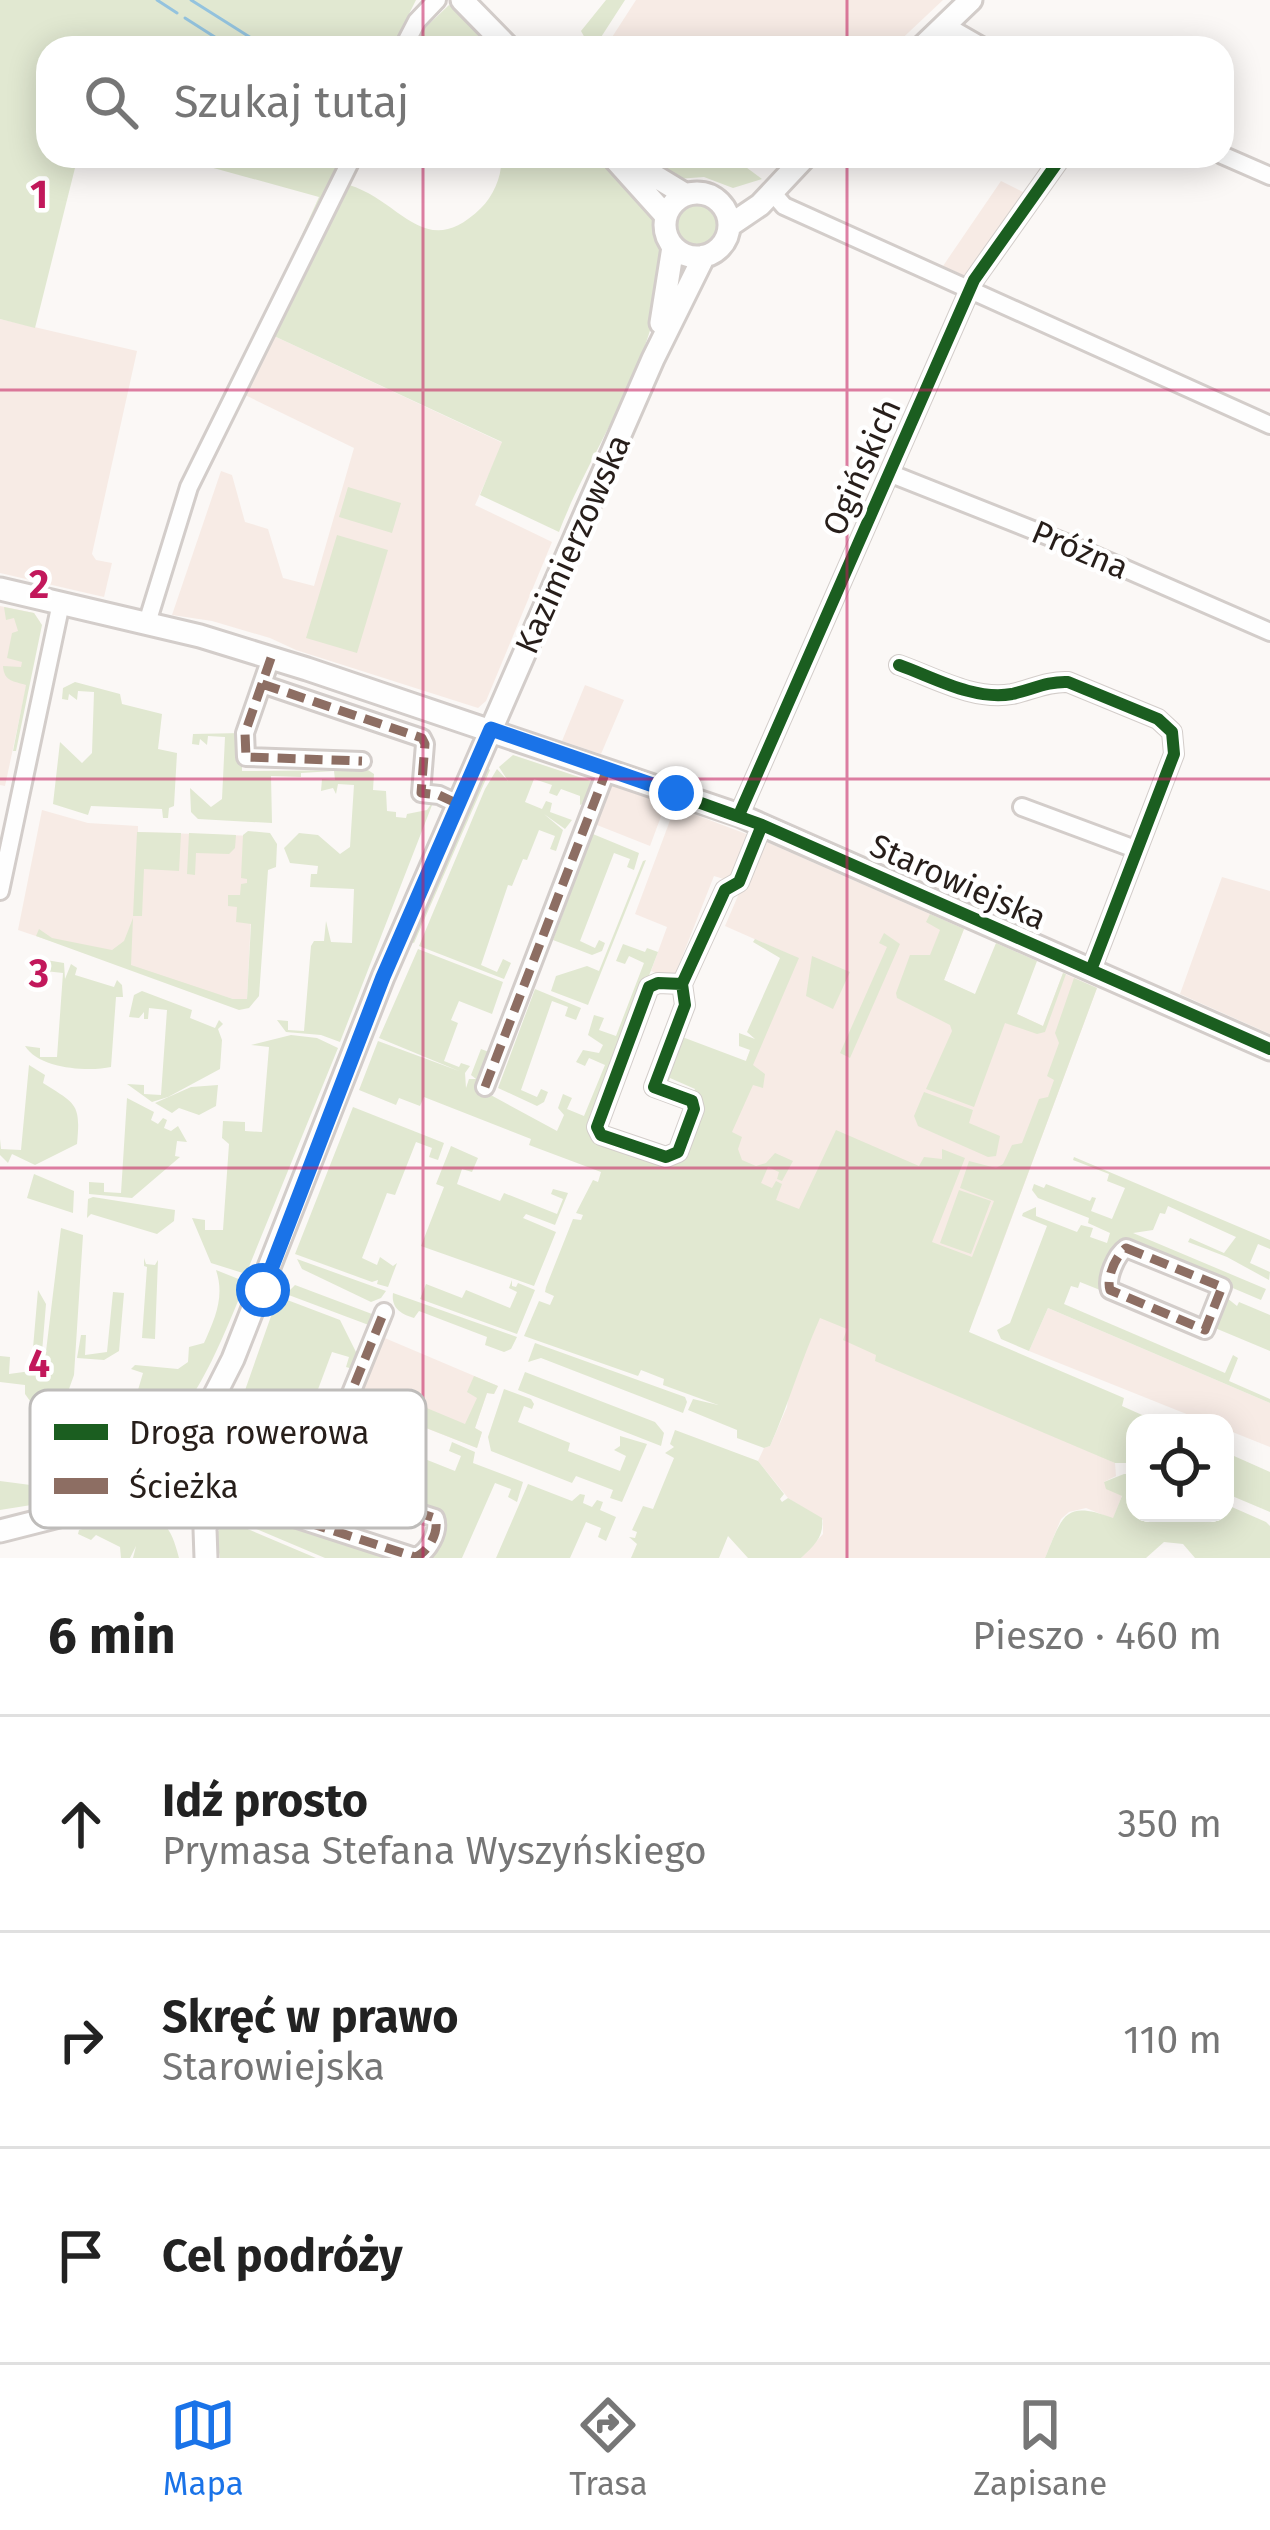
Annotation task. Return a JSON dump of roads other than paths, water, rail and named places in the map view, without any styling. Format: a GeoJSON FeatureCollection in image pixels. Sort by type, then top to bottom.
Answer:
{"type":"FeatureCollection","features":[{"type":"Feature","properties":{"kind":"main road"},"geometry":{"type":"LineString","coordinates":[[462,0],[497,36]]}},
{"type":"Feature","properties":{"kind":"main road"},"geometry":{"type":"LineString","coordinates":[[934,36],[971,0]]}},
{"type":"Feature","properties":{"kind":"main road"},"geometry":{"type":"LineString","coordinates":[[623,168],[666,216]]}},
{"type":"Feature","properties":{"kind":"main road"},"geometry":{"type":"LineString","coordinates":[[639,168],[686,195],[704,194],[720,203],[728,226],[722,245],[704,256],[687,256],[673,247],[666,232],[666,216],[686,195]]}},
{"type":"Feature","properties":{"kind":"main road"},"geometry":{"type":"LineString","coordinates":[[728,226],[760,205],[794,168]]}},
{"type":"Feature","properties":{"kind":"main road"},"geometry":{"type":"LineString","coordinates":[[720,203],[771,191]]}},
{"type":"Feature","properties":{"kind":"main road","name":"Kazimierzowska"},"geometry":{"type":"LineString","coordinates":[[653,358],[673,247]]}},
{"type":"Feature","properties":{"kind":"main road","name":"Kazimierzowska"},"geometry":{"type":"LineString","coordinates":[[233,1359],[383,977],[653,358],[704,256]]}},
{"type":"Feature","properties":{"kind":"main road","name":"Starowiejska"},"geometry":{"type":"LineString","coordinates":[[0,589],[271,658],[739,815],[1270,1049]]}},
{"type":"Feature","properties":{"kind":"main road"},"geometry":{"type":"LineString","coordinates":[[217,1390],[233,1359]]}},
{"type":"Feature","properties":{"kind":"main road"},"geometry":{"type":"LineString","coordinates":[[225,1390],[233,1359]]}},
{"type":"Feature","properties":{"kind":"main road"},"geometry":{"type":"LineString","coordinates":[[0,1531],[30,1523]]}},
{"type":"Feature","properties":{"kind":"main road"},"geometry":{"type":"LineString","coordinates":[[180,1528],[196,1558]]}},
{"type":"Feature","properties":{"kind":"main road"},"geometry":{"type":"LineString","coordinates":[[205,1528],[206,1558]]}},
{"type":"Feature","properties":{"kind":"street"},"geometry":{"type":"LineString","coordinates":[[409,36],[437,0]]}},
{"type":"Feature","properties":{"kind":"street"},"geometry":{"type":"LineString","coordinates":[[945,25],[964,36]]}},
{"type":"Feature","properties":{"kind":"street"},"geometry":{"type":"LineString","coordinates":[[1234,160],[1270,176]]}},
{"type":"Feature","properties":{"kind":"street"},"geometry":{"type":"LineString","coordinates":[[147,623],[189,487],[346,168]]}},
{"type":"Feature","properties":{"kind":"street","name":"Ogińskich"},"geometry":{"type":"LineString","coordinates":[[739,815],[969,290],[1054,168]]}},
{"type":"Feature","properties":{"kind":"street"},"geometry":{"type":"LineString","coordinates":[[771,191],[784,206],[1270,425]]}},
{"type":"Feature","properties":{"kind":"street","name":"Próżna"},"geometry":{"type":"LineString","coordinates":[[889,473],[1270,632]]}},
{"type":"Feature","properties":{"kind":"street"},"geometry":{"type":"LineString","coordinates":[[0,891],[61,603]]}},
{"type":"Feature","properties":{"kind":"street"},"geometry":{"type":"LineString","coordinates":[[271,658],[245,733],[249,759],[362,761]]}},
{"type":"Feature","properties":{"kind":"street"},"geometry":{"type":"LineString","coordinates":[[899,665],[996,695],[1069,682],[1158,719],[1172,732],[1174,754],[1091,970]]}},
{"type":"Feature","properties":{"kind":"street"},"geometry":{"type":"LineString","coordinates":[[262,684],[422,738],[421,793],[458,804]]}},
{"type":"Feature","properties":{"kind":"street"},"geometry":{"type":"LineString","coordinates":[[485,1087],[607,769]]}},
{"type":"Feature","properties":{"kind":"street"},"geometry":{"type":"LineString","coordinates":[[1022,807],[1135,849]]}},
{"type":"Feature","properties":{"kind":"street"},"geometry":{"type":"LineString","coordinates":[[682,984],[658,982],[649,988],[597,1126],[602,1135],[666,1157],[678,1152],[694,1109],[692,1101],[654,1087],[685,1005],[682,984],[725,890],[739,882],[762,825]]}},
{"type":"Feature","properties":{"kind":"street"},"geometry":{"type":"LineString","coordinates":[[1133,1249],[1222,1287],[1205,1330],[1112,1292],[1108,1283],[1120,1252],[1133,1249]]}},
{"type":"Feature","properties":{"kind":"street"},"geometry":{"type":"LineString","coordinates":[[352,1390],[384,1312]]}},
{"type":"Feature","properties":{"kind":"street"},"geometry":{"type":"LineString","coordinates":[[325,1528],[415,1557],[427,1550],[437,1526],[435,1518],[426,1516]]}},
{"type":"Feature","properties":{"kind":"waterway"},"geometry":{"type":"LineString","coordinates":[[157,0],[177,13]]}},
{"type":"Feature","properties":{"kind":"waterway"},"geometry":{"type":"LineString","coordinates":[[191,0],[248,36]]}},
{"type":"Feature","properties":{"kind":"waterway"},"geometry":{"type":"LineString","coordinates":[[185,18],[213,36]]}}]}
